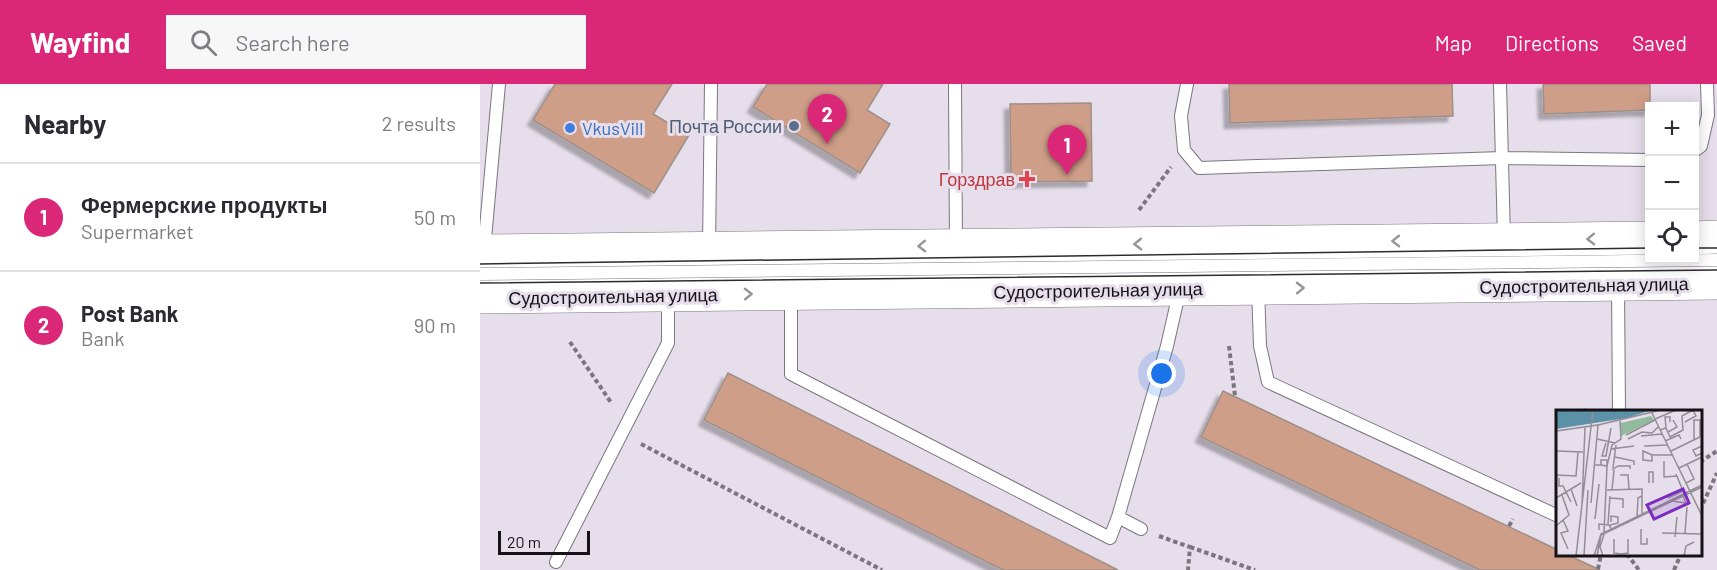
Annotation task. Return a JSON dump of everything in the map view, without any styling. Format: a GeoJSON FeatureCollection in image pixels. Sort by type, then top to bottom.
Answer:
{"type":"FeatureCollection","features":[{"type":"Feature","properties":{"kind":"street"},"geometry":{"type":"LineString","coordinates":[[1699,238],[1717,237]]}},
{"type":"Feature","properties":{"kind":"street","name":"Судостроительная улица"},"geometry":{"type":"LineString","coordinates":[[482,274],[1258,265],[1504,240],[1645,238]]}},
{"type":"Feature","properties":{"kind":"street","name":"Судостроительная улица"},"geometry":{"type":"LineString","coordinates":[[482,274],[1258,265],[1618,284],[1717,283]]}},
{"type":"Feature","properties":{"kind":"lane"},"geometry":{"type":"LineString","coordinates":[[482,274],[499,84]]}},
{"type":"Feature","properties":{"kind":"lane"},"geometry":{"type":"LineString","coordinates":[[709,272],[711,84]]}},
{"type":"Feature","properties":{"kind":"lane"},"geometry":{"type":"LineString","coordinates":[[955,84],[957,269]]}},
{"type":"Feature","properties":{"kind":"lane"},"geometry":{"type":"LineString","coordinates":[[1187,84],[1181,116],[1184,150],[1199,168],[1502,158],[1645,160]]}},
{"type":"Feature","properties":{"kind":"lane"},"geometry":{"type":"LineString","coordinates":[[1500,84],[1504,240]]}},
{"type":"Feature","properties":{"kind":"lane"},"geometry":{"type":"LineString","coordinates":[[1699,148],[1708,115],[1707,84]]}},
{"type":"Feature","properties":{"kind":"lane"},"geometry":{"type":"LineString","coordinates":[[1556,515],[1268,382],[1260,346],[1258,265],[1717,260]]}},
{"type":"Feature","properties":{"kind":"lane"},"geometry":{"type":"LineString","coordinates":[[792,270],[791,374],[1110,538],[1167,346],[1183,266]]}},
{"type":"Feature","properties":{"kind":"lane"},"geometry":{"type":"LineString","coordinates":[[556,562],[628,426],[668,343],[668,272]]}},
{"type":"Feature","properties":{"kind":"lane"},"geometry":{"type":"LineString","coordinates":[[1618,284],[1619,410]]}},
{"type":"Feature","properties":{"kind":"lane"},"geometry":{"type":"LineString","coordinates":[[1118,517],[1141,529]]}},
{"type":"Feature","properties":{"kind":"path"},"geometry":{"type":"LineString","coordinates":[[1139,210],[1184,150]]}},
{"type":"Feature","properties":{"kind":"path"},"geometry":{"type":"LineString","coordinates":[[570,342],[643,448],[882,570]]}},
{"type":"Feature","properties":{"kind":"path"},"geometry":{"type":"LineString","coordinates":[[1229,346],[1235,396]]}},
{"type":"Feature","properties":{"kind":"path"},"geometry":{"type":"LineString","coordinates":[[1702,461],[1717,451]]}},
{"type":"Feature","properties":{"kind":"path"},"geometry":{"type":"LineString","coordinates":[[1702,508],[1717,473]]}},
{"type":"Feature","properties":{"kind":"path"},"geometry":{"type":"LineString","coordinates":[[1141,529],[1255,570]]}},
{"type":"Feature","properties":{"kind":"path"},"geometry":{"type":"LineString","coordinates":[[1188,570],[1190,547]]}},
{"type":"Feature","properties":{"kind":"path"},"geometry":{"type":"LineString","coordinates":[[1628,555],[1639,570]]}},
{"type":"Feature","properties":{"kind":"path"},"geometry":{"type":"LineString","coordinates":[[1674,570],[1681,555]]}},
{"type":"Feature","properties":{"kind":"building"},"geometry":{"type":"Polygon","coordinates":[[[555,84],[672,84],[653,114],[689,135],[654,193],[533,120],[555,84]]]}},
{"type":"Feature","properties":{"kind":"building"},"geometry":{"type":"Polygon","coordinates":[[[767,84],[883,84],[867,110],[890,124],[860,173],[753,107],[767,84]]]}},
{"type":"Feature","properties":{"kind":"building"},"geometry":{"type":"Polygon","coordinates":[[[1229,84],[1452,84],[1453,116],[1230,123],[1229,84]]]}},
{"type":"Feature","properties":{"kind":"building"},"geometry":{"type":"Polygon","coordinates":[[[1543,84],[1650,84],[1650,102],[1645,102],[1645,110],[1544,114],[1543,84]]]}},
{"type":"Feature","properties":{"kind":"building"},"geometry":{"type":"Polygon","coordinates":[[[1091,103],[1092,181],[1011,182],[1010,104],[1091,103]]]}},
{"type":"Feature","properties":{"kind":"building"},"geometry":{"type":"Polygon","coordinates":[[[728,373],[1118,570],[1003,570],[704,420],[728,373]]]}},
{"type":"Feature","properties":{"kind":"building"},"geometry":{"type":"Polygon","coordinates":[[[1223,391],[1556,549],[1556,555],[1568,555],[1600,570],[1480,570],[1201,437],[1223,391]]]}},
{"type":"Feature","properties":{"kind":"tram line"},"geometry":{"type":"LineString","coordinates":[[480,264],[1645,248]]}},
{"type":"Feature","properties":{"kind":"tram line"},"geometry":{"type":"LineString","coordinates":[[1699,248],[1717,248]]}},
{"type":"Feature","properties":{"kind":"tram line"},"geometry":{"type":"LineString","coordinates":[[480,283],[1717,270]]}},
{"type":"Feature","properties":{"kind":"place","name":"Почта России"},"geometry":{"type":"Point","coordinates":[794,126]}},
{"type":"Feature","properties":{"kind":"place","name":"VkusVill"},"geometry":{"type":"Point","coordinates":[570,128]}},
{"type":"Feature","properties":{"kind":"place","name":"Post Bank"},"geometry":{"type":"Point","coordinates":[827,144]}},
{"type":"Feature","properties":{"kind":"place","name":"Фермерские продукты"},"geometry":{"type":"Point","coordinates":[1067,175]}},
{"type":"Feature","properties":{"kind":"place","name":"Горздрав"},"geometry":{"type":"Point","coordinates":[1027,179]}}]}
